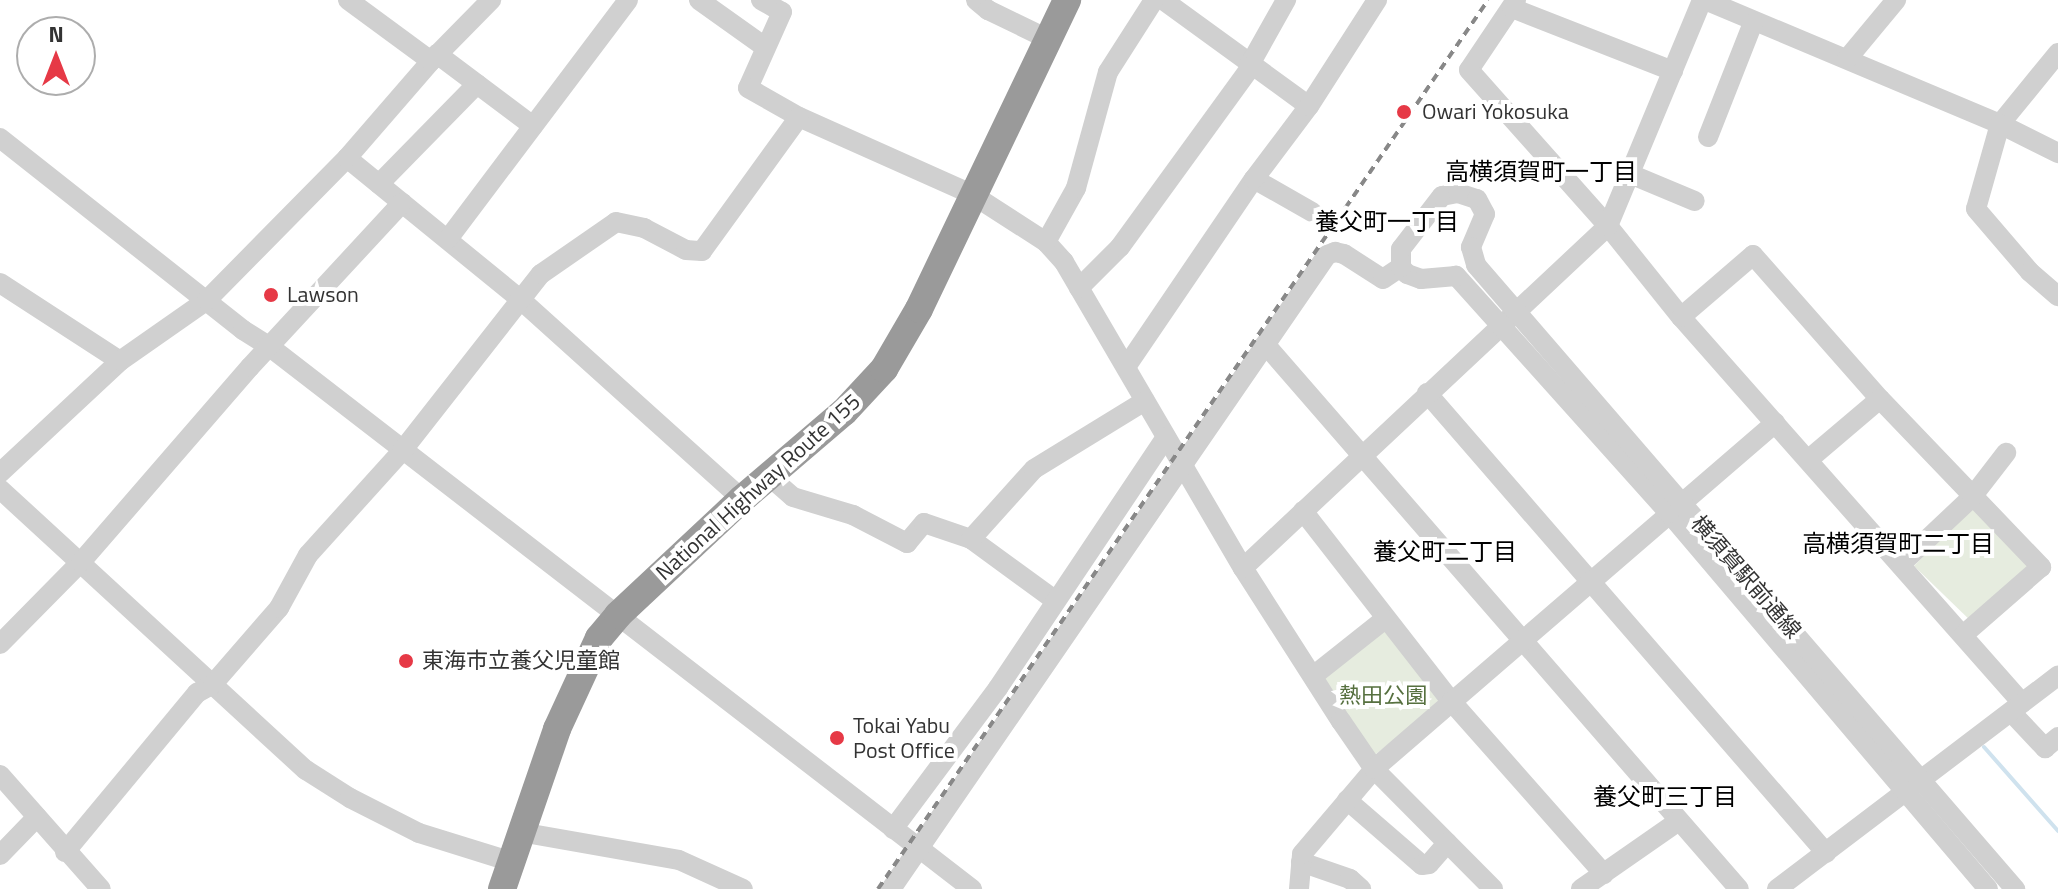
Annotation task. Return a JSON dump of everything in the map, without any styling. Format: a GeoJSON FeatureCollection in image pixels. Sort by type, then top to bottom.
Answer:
{"type":"FeatureCollection","features":[{"type":"Feature","properties":{"kind":"highway","name":"National Highway Route 155"},"geometry":{"type":"LineString","coordinates":[[502,889],[520,832],[577,682],[599,638],[618,615],[742,499],[844,412],[884,369],[919,309],[1067,0]]}},
{"type":"Feature","properties":{"kind":"street"},"geometry":{"type":"LineString","coordinates":[[348,0],[477,84],[533,126]]}},
{"type":"Feature","properties":{"kind":"street"},"geometry":{"type":"LineString","coordinates":[[0,473],[120,361],[207,300],[347,158],[434,57],[491,0]]}},
{"type":"Feature","properties":{"kind":"street"},"geometry":{"type":"LineString","coordinates":[[448,239],[628,0]]}},
{"type":"Feature","properties":{"kind":"street"},"geometry":{"type":"LineString","coordinates":[[699,0],[765,47]]}},
{"type":"Feature","properties":{"kind":"street"},"geometry":{"type":"LineString","coordinates":[[976,0],[988,10],[1048,39]]}},
{"type":"Feature","properties":{"kind":"street"},"geometry":{"type":"LineString","coordinates":[[1046,242],[1076,188],[1108,72],[1154,0]]}},
{"type":"Feature","properties":{"kind":"street"},"geometry":{"type":"LineString","coordinates":[[1163,0],[1309,106]]}},
{"type":"Feature","properties":{"kind":"street"},"geometry":{"type":"LineString","coordinates":[[1079,288],[1120,247],[1250,66],[1286,0]]}},
{"type":"Feature","properties":{"kind":"street"},"geometry":{"type":"LineString","coordinates":[[1243,568],[1608,226],[1704,0],[2000,124],[2058,153]]}},
{"type":"Feature","properties":{"kind":"street"},"geometry":{"type":"LineString","coordinates":[[1847,59],[1896,0]]}},
{"type":"Feature","properties":{"kind":"street"},"geometry":{"type":"LineString","coordinates":[[767,1],[782,12],[748,88],[799,117],[973,195],[1046,242],[1064,262],[1243,568],[1374,769],[1493,889]]}},
{"type":"Feature","properties":{"kind":"street"},"geometry":{"type":"LineString","coordinates":[[1126,367],[1254,179],[1309,106],[1372,1]]}},
{"type":"Feature","properties":{"kind":"street"},"geometry":{"type":"LineString","coordinates":[[1673,71],[1514,4],[1469,70],[1608,226],[1681,317],[1963,635],[2045,748],[2058,737]]}},
{"type":"Feature","properties":{"kind":"street"},"geometry":{"type":"LineString","coordinates":[[1708,137],[1753,23]]}},
{"type":"Feature","properties":{"kind":"street"},"geometry":{"type":"LineString","coordinates":[[2058,53],[2000,124],[1976,209],[2030,272],[2058,296]]}},
{"type":"Feature","properties":{"kind":"street"},"geometry":{"type":"LineString","coordinates":[[379,184],[477,84]]}},
{"type":"Feature","properties":{"kind":"street"},"geometry":{"type":"LineString","coordinates":[[65,852],[197,693],[213,684],[279,608],[308,555],[402,451],[541,274],[616,222],[644,228],[686,250],[702,251],[799,117]]}},
{"type":"Feature","properties":{"kind":"street"},"geometry":{"type":"LineString","coordinates":[[0,138],[243,330],[270,347],[972,889]]}},
{"type":"Feature","properties":{"kind":"street"},"geometry":{"type":"LineString","coordinates":[[347,158],[521,300],[742,499]]}},
{"type":"Feature","properties":{"kind":"street"},"geometry":{"type":"LineString","coordinates":[[1630,174],[1695,201]]}},
{"type":"Feature","properties":{"kind":"street"},"geometry":{"type":"LineString","coordinates":[[1254,179],[1312,212]]}},
{"type":"Feature","properties":{"kind":"street","name":"横須賀駅前通線"},"geometry":{"type":"LineString","coordinates":[[1508,317],[1456,276],[1421,279],[1407,274],[1401,267],[1401,249],[1442,196],[1458,193],[1477,199],[1485,214],[1471,247],[1476,265],[1508,317],[1676,508],[1914,788],[1988,889]]}},
{"type":"Feature","properties":{"kind":"street"},"geometry":{"type":"LineString","coordinates":[[0,644],[81,562],[270,347],[402,203]]}},
{"type":"Feature","properties":{"kind":"street"},"geometry":{"type":"LineString","coordinates":[[891,889],[1331,252],[1344,254],[1383,279],[1401,267]]}},
{"type":"Feature","properties":{"kind":"street"},"geometry":{"type":"LineString","coordinates":[[1681,317],[1753,255],[1880,399],[2041,567],[1963,635]]}},
{"type":"Feature","properties":{"kind":"street"},"geometry":{"type":"LineString","coordinates":[[0,283],[120,361]]}},
{"type":"Feature","properties":{"kind":"street"},"geometry":{"type":"LineString","coordinates":[[1265,344],[1739,889]]}},
{"type":"Feature","properties":{"kind":"street"},"geometry":{"type":"LineString","coordinates":[[1427,393],[1826,853]]}},
{"type":"Feature","properties":{"kind":"street"},"geometry":{"type":"LineString","coordinates":[[1808,460],[1880,399]]}},
{"type":"Feature","properties":{"kind":"street"},"geometry":{"type":"LineString","coordinates":[[971,539],[1034,469],[1145,401]]}},
{"type":"Feature","properties":{"kind":"street"},"geometry":{"type":"LineString","coordinates":[[1299,889],[1302,854],[1374,769],[1775,423]]}},
{"type":"Feature","properties":{"kind":"street"},"geometry":{"type":"LineString","coordinates":[[893,829],[998,688],[1166,437]]}},
{"type":"Feature","properties":{"kind":"street"},"geometry":{"type":"LineString","coordinates":[[1901,564],[1972,497],[2006,453]]}},
{"type":"Feature","properties":{"kind":"street"},"geometry":{"type":"LineString","coordinates":[[770,477],[793,497],[853,515],[907,543],[924,523],[971,539],[1056,601]]}},
{"type":"Feature","properties":{"kind":"street"},"geometry":{"type":"LineString","coordinates":[[0,489],[306,770],[350,798],[419,833],[512,862]]}},
{"type":"Feature","properties":{"kind":"street"},"geometry":{"type":"LineString","coordinates":[[1303,511],[1451,701],[1604,874]]}},
{"type":"Feature","properties":{"kind":"street"},"geometry":{"type":"LineString","coordinates":[[1313,676],[1385,619]]}},
{"type":"Feature","properties":{"kind":"street"},"geometry":{"type":"LineString","coordinates":[[1777,889],[2058,676]]}},
{"type":"Feature","properties":{"kind":"street"},"geometry":{"type":"LineString","coordinates":[[0,775],[65,852],[101,889]]}},
{"type":"Feature","properties":{"kind":"street","name":"横須賀駅前通線"},"geometry":{"type":"LineString","coordinates":[[1914,788],[2015,889]]}},
{"type":"Feature","properties":{"kind":"street"},"geometry":{"type":"LineString","coordinates":[[1347,800],[1422,865],[1429,864],[1447,843]]}},
{"type":"Feature","properties":{"kind":"street"},"geometry":{"type":"LineString","coordinates":[[0,855],[37,817]]}},
{"type":"Feature","properties":{"kind":"street"},"geometry":{"type":"LineString","coordinates":[[1581,889],[1679,821]]}},
{"type":"Feature","properties":{"kind":"street"},"geometry":{"type":"LineString","coordinates":[[520,832],[679,860],[743,889]]}},
{"type":"Feature","properties":{"kind":"street"},"geometry":{"type":"LineString","coordinates":[[1301,862],[1350,879],[1361,889]]}},
{"type":"Feature","properties":{"kind":"green space"},"geometry":{"type":"Polygon","coordinates":[[[1971,507],[2031,565],[1974,624],[1914,566],[1971,507]]]}},
{"type":"Feature","properties":{"kind":"green space","name":"熱田公園"},"geometry":{"type":"Polygon","coordinates":[[[1379,628],[1387,631],[1439,698],[1439,705],[1372,757],[1321,679],[1379,628]]]}},
{"type":"Feature","properties":{"kind":"waterway"},"geometry":{"type":"LineString","coordinates":[[1984,747],[2058,831]]}},
{"type":"Feature","properties":{"kind":"railway"},"geometry":{"type":"LineString","coordinates":[[878,889],[1488,0]]}},
{"type":"Feature","properties":{"kind":"place","name":"Owari Yokosuka"},"geometry":{"type":"Point","coordinates":[1404,112]}},
{"type":"Feature","properties":{"kind":"place","name":"Lawson"},"geometry":{"type":"Point","coordinates":[271,295]}},
{"type":"Feature","properties":{"kind":"place","name":"東海市立養父児童館"},"geometry":{"type":"Point","coordinates":[406,661]}},
{"type":"Feature","properties":{"kind":"place","name":"Tokai Yabu Post Office"},"geometry":{"type":"Point","coordinates":[837,738]}},
{"type":"Feature","properties":{"kind":"district","name":"高横須賀町一丁目"},"geometry":{"type":"Point","coordinates":[1541,172]}},
{"type":"Feature","properties":{"kind":"district","name":"養父町一丁目"},"geometry":{"type":"Point","coordinates":[1387,222]}},
{"type":"Feature","properties":{"kind":"district","name":"高横須賀町二丁目"},"geometry":{"type":"Point","coordinates":[1898,544]}},
{"type":"Feature","properties":{"kind":"district","name":"養父町二丁目"},"geometry":{"type":"Point","coordinates":[1445,552]}},
{"type":"Feature","properties":{"kind":"district","name":"養父町三丁目"},"geometry":{"type":"Point","coordinates":[1665,797]}}]}
